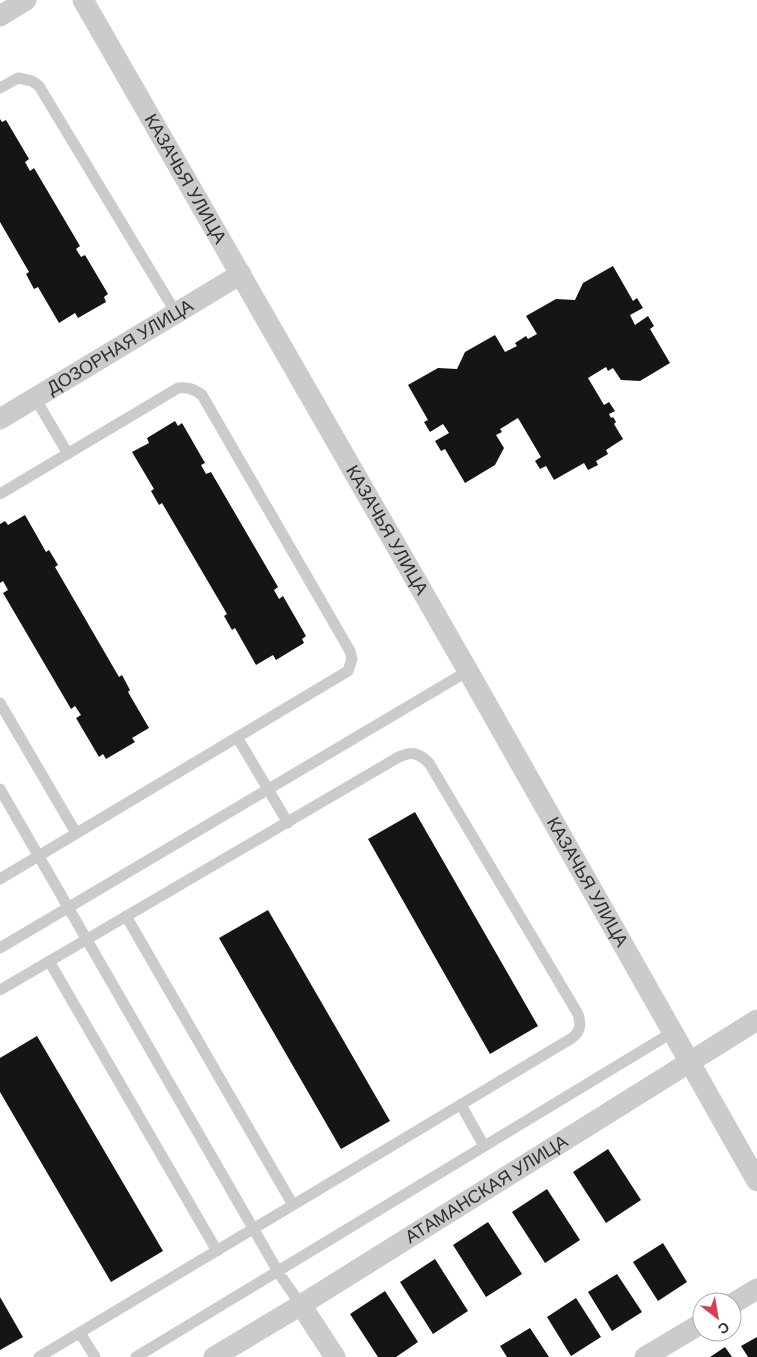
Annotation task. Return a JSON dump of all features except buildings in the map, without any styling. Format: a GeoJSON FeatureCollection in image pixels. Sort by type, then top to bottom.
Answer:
{"type":"FeatureCollection","features":[{"type":"Feature","properties":{"kind":"street"},"geometry":{"type":"LineString","coordinates":[[0,16],[26,0]]}},
{"type":"Feature","properties":{"kind":"street","name":"КАЗАЧЬЯ УЛИЦА"},"geometry":{"type":"LineString","coordinates":[[83,0],[468,671],[757,1181]]}},
{"type":"Feature","properties":{"kind":"street","name":"ДОЗОРНАЯ УЛИЦА"},"geometry":{"type":"LineString","coordinates":[[0,419],[241,274]]}},
{"type":"Feature","properties":{"kind":"street","name":"АТАМАНСКАЯ УЛИЦА"},"geometry":{"type":"LineString","coordinates":[[214,1357],[301,1305],[757,1020]]}},
{"type":"Feature","properties":{"kind":"street"},"geometry":{"type":"LineString","coordinates":[[742,1298],[757,1289]]}},
{"type":"Feature","properties":{"kind":"street"},"geometry":{"type":"LineString","coordinates":[[301,1305],[335,1357]]}},
{"type":"Feature","properties":{"kind":"street"},"geometry":{"type":"LineString","coordinates":[[645,1357],[692,1328]]}},
{"type":"Feature","properties":{"kind":"lane"},"geometry":{"type":"LineString","coordinates":[[0,88],[18,78],[32,81],[39,86],[176,313]]}},
{"type":"Feature","properties":{"kind":"lane"},"geometry":{"type":"LineString","coordinates":[[0,494],[178,388],[184,387],[197,391],[202,395],[350,651],[352,659],[348,671],[3,877],[0,864]]}},
{"type":"Feature","properties":{"kind":"lane"},"geometry":{"type":"LineString","coordinates":[[35,398],[68,454]]}},
{"type":"Feature","properties":{"kind":"lane"},"geometry":{"type":"LineString","coordinates":[[0,948],[468,671]]}},
{"type":"Feature","properties":{"kind":"lane"},"geometry":{"type":"LineString","coordinates":[[0,703],[76,834]]}},
{"type":"Feature","properties":{"kind":"lane"},"geometry":{"type":"LineString","coordinates":[[237,737],[288,822]]}},
{"type":"Feature","properties":{"kind":"lane"},"geometry":{"type":"LineString","coordinates":[[0,990],[406,754],[414,753],[422,756],[429,763],[578,1014],[580,1022],[578,1031],[572,1038],[39,1357]]}},
{"type":"Feature","properties":{"kind":"lane"},"geometry":{"type":"LineString","coordinates":[[0,789],[278,1271],[301,1305]]}},
{"type":"Feature","properties":{"kind":"lane"},"geometry":{"type":"LineString","coordinates":[[126,916],[293,1205]]}},
{"type":"Feature","properties":{"kind":"lane"},"geometry":{"type":"LineString","coordinates":[[49,961],[217,1251]]}},
{"type":"Feature","properties":{"kind":"lane"},"geometry":{"type":"LineString","coordinates":[[136,1357],[672,1032]]}},
{"type":"Feature","properties":{"kind":"lane"},"geometry":{"type":"LineString","coordinates":[[461,1105],[484,1146]]}},
{"type":"Feature","properties":{"kind":"lane"},"geometry":{"type":"LineString","coordinates":[[80,1332],[96,1357]]}}]}
